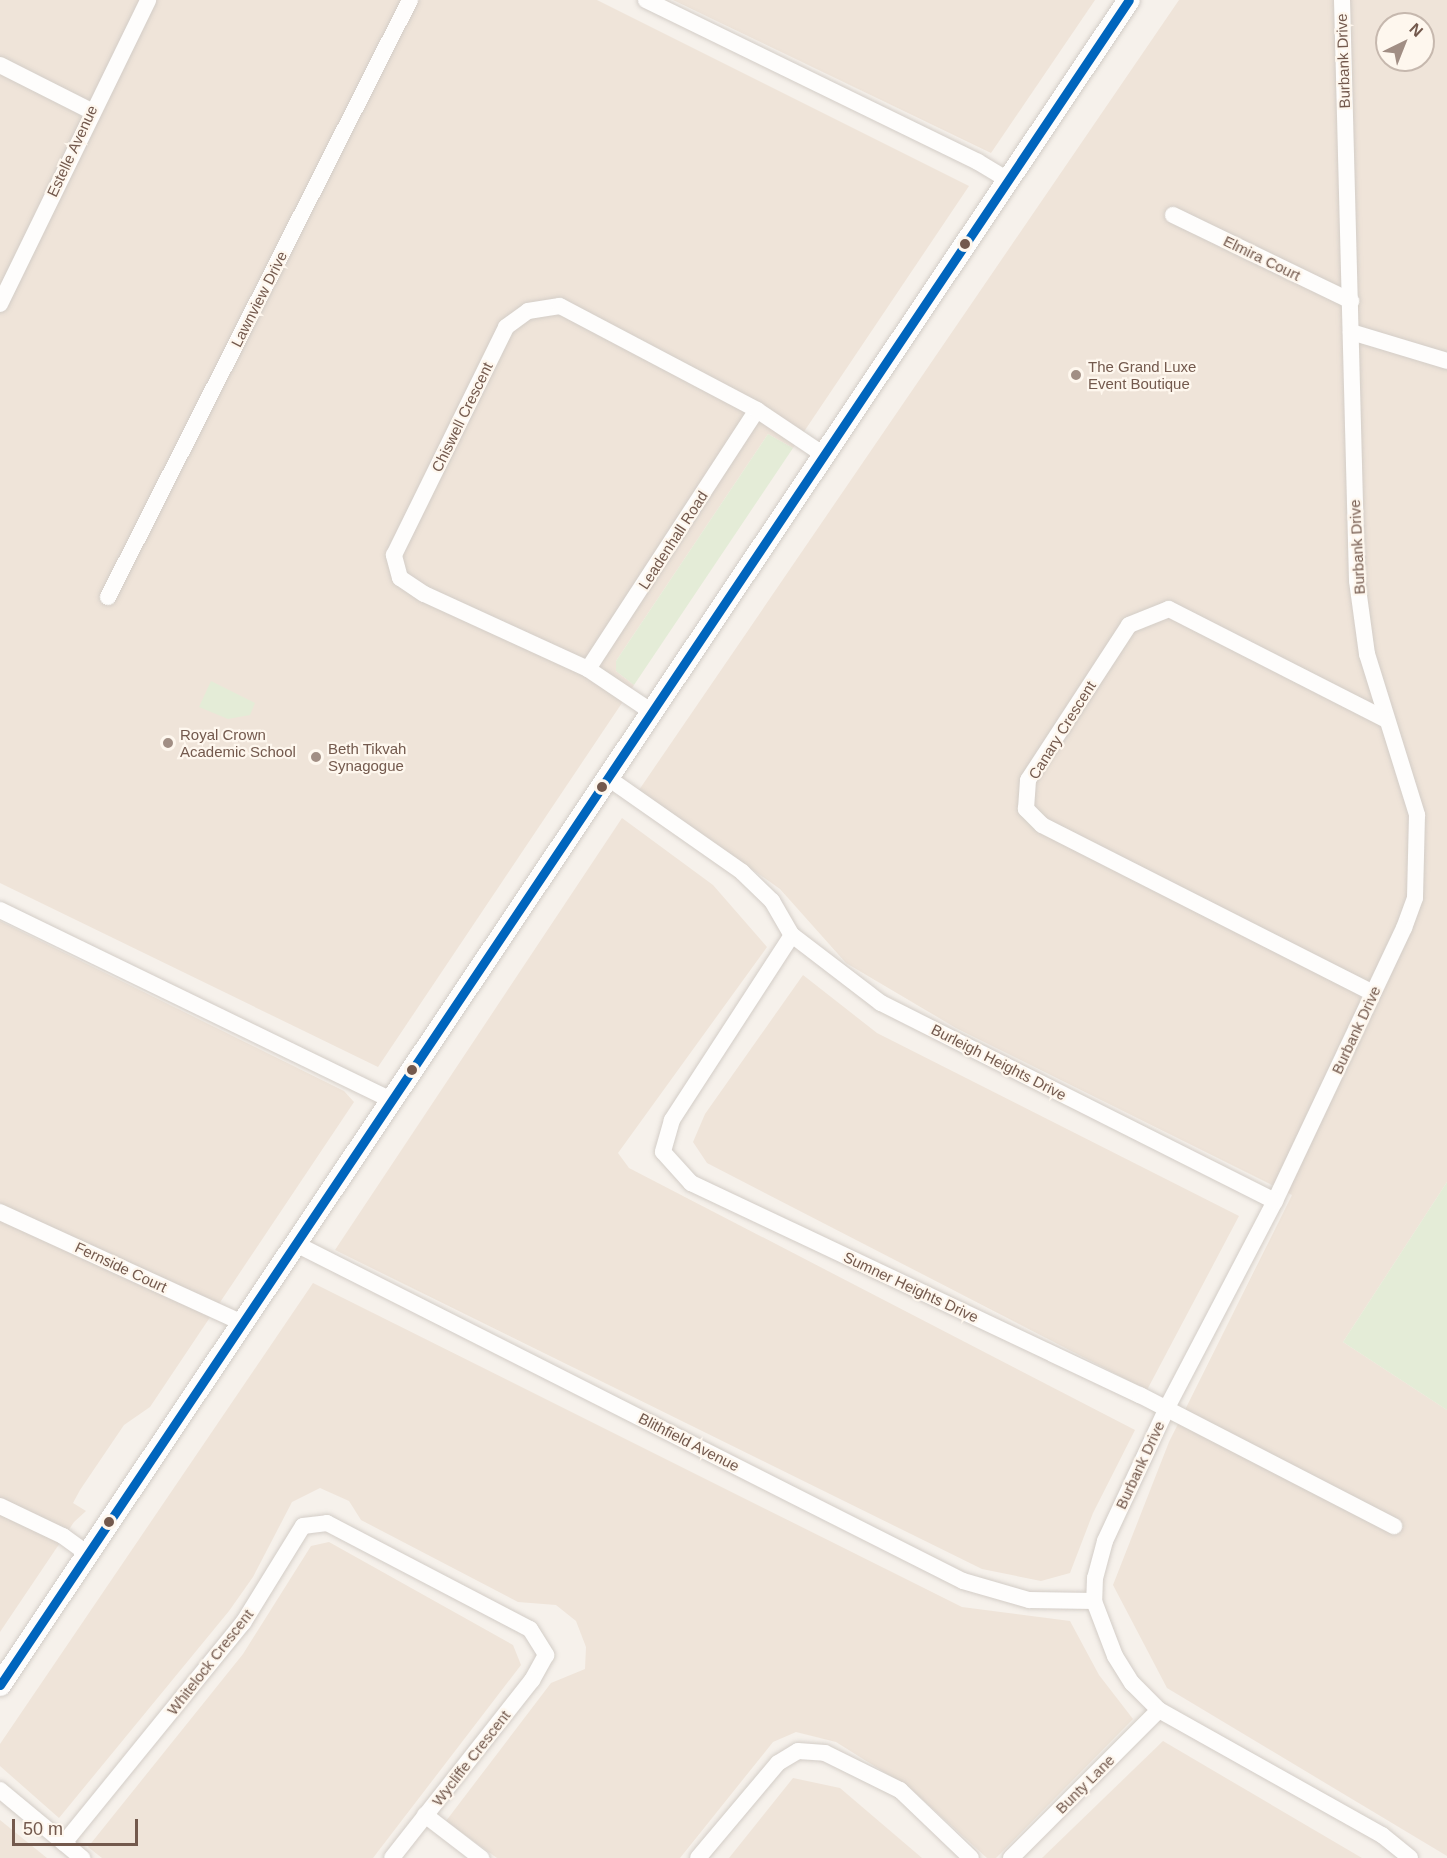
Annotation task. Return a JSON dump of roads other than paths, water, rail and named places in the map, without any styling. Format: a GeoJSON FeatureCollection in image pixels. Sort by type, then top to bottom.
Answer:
{"type":"FeatureCollection","features":[{"type":"Feature","properties":{"kind":"main road"},"geometry":{"type":"LineString","coordinates":[[0,1685],[1129,0]]}},
{"type":"Feature","properties":{"kind":"street","name":"Estelle Avenue"},"geometry":{"type":"LineString","coordinates":[[0,304],[91,111],[148,0]]}},
{"type":"Feature","properties":{"kind":"street","name":"Lawnview Drive"},"geometry":{"type":"LineString","coordinates":[[108,597],[410,0]]}},
{"type":"Feature","properties":{"kind":"street"},"geometry":{"type":"LineString","coordinates":[[646,0],[978,162],[1008,180]]}},
{"type":"Feature","properties":{"kind":"street","name":"Burbank Drive"},"geometry":{"type":"LineString","coordinates":[[1342,0],[1357,581],[1367,654],[1417,815],[1415,898],[1275,1202],[1167,1408],[1105,1541],[1095,1578],[1094,1601],[1114,1656],[1132,1683],[1159,1710],[1382,1835],[1410,1858]]}},
{"type":"Feature","properties":{"kind":"street"},"geometry":{"type":"LineString","coordinates":[[0,65],[91,111]]}},
{"type":"Feature","properties":{"kind":"street","name":"Elmira Court"},"geometry":{"type":"LineString","coordinates":[[1173,215],[1351,301]]}},
{"type":"Feature","properties":{"kind":"street","name":"Chiswell Crescent"},"geometry":{"type":"LineString","coordinates":[[652,712],[588,669],[424,594],[400,578],[394,555],[506,327],[528,311],[560,306],[758,410],[824,455]]}},
{"type":"Feature","properties":{"kind":"street"},"geometry":{"type":"LineString","coordinates":[[1351,332],[1447,361]]}},
{"type":"Feature","properties":{"kind":"street","name":"Leadenhall Road"},"geometry":{"type":"LineString","coordinates":[[588,669],[758,410]]}},
{"type":"Feature","properties":{"kind":"street","name":"Canary Crescent"},"geometry":{"type":"LineString","coordinates":[[1373,993],[1042,825],[1026,809],[1028,780],[1129,625],[1169,609],[1386,719]]}},
{"type":"Feature","properties":{"kind":"street","name":"Burleigh Heights Drive"},"geometry":{"type":"LineString","coordinates":[[608,778],[742,872],[772,902],[792,934],[881,1003],[1275,1202]]}},
{"type":"Feature","properties":{"kind":"street"},"geometry":{"type":"LineString","coordinates":[[0,910],[392,1100]]}},
{"type":"Feature","properties":{"kind":"street","name":"Sumner Heights Drive"},"geometry":{"type":"LineString","coordinates":[[792,934],[672,1120],[663,1152],[691,1183],[1167,1408],[1394,1526]]}},
{"type":"Feature","properties":{"kind":"street","name":"Fernside Court"},"geometry":{"type":"LineString","coordinates":[[0,1212],[242,1323]]}},
{"type":"Feature","properties":{"kind":"street","name":"Blithfield Avenue"},"geometry":{"type":"LineString","coordinates":[[296,1244],[963,1581],[1029,1600],[1094,1601]]}},
{"type":"Feature","properties":{"kind":"street"},"geometry":{"type":"LineString","coordinates":[[0,1506],[63,1536],[88,1554]]}},
{"type":"Feature","properties":{"kind":"street","name":"Whitelock Crescent"},"geometry":{"type":"LineString","coordinates":[[64,1843],[243,1623],[303,1526],[327,1523],[530,1629],[546,1655]]}},
{"type":"Feature","properties":{"kind":"street","name":"Wycliffe Crescent"},"geometry":{"type":"LineString","coordinates":[[392,1858],[532,1680],[546,1655]]}},
{"type":"Feature","properties":{"kind":"street","name":"Bunty Lane"},"geometry":{"type":"LineString","coordinates":[[1011,1858],[1159,1710]]}},
{"type":"Feature","properties":{"kind":"street"},"geometry":{"type":"LineString","coordinates":[[698,1858],[778,1763],[798,1751],[825,1753],[900,1790],[971,1858]]}},
{"type":"Feature","properties":{"kind":"street"},"geometry":{"type":"LineString","coordinates":[[0,1790],[82,1858]]}},
{"type":"Feature","properties":{"kind":"street"},"geometry":{"type":"LineString","coordinates":[[425,1815],[481,1858]]}},
{"type":"Feature","properties":{"kind":"place","name":"The Grand Luxe Event Boutique"},"geometry":{"type":"Point","coordinates":[1076,375]}},
{"type":"Feature","properties":{"kind":"place","name":"Royal Crown Academic School"},"geometry":{"type":"Point","coordinates":[168,743]}},
{"type":"Feature","properties":{"kind":"place","name":"Beth Tikvah Synagogue"},"geometry":{"type":"Point","coordinates":[316,757]}}]}
